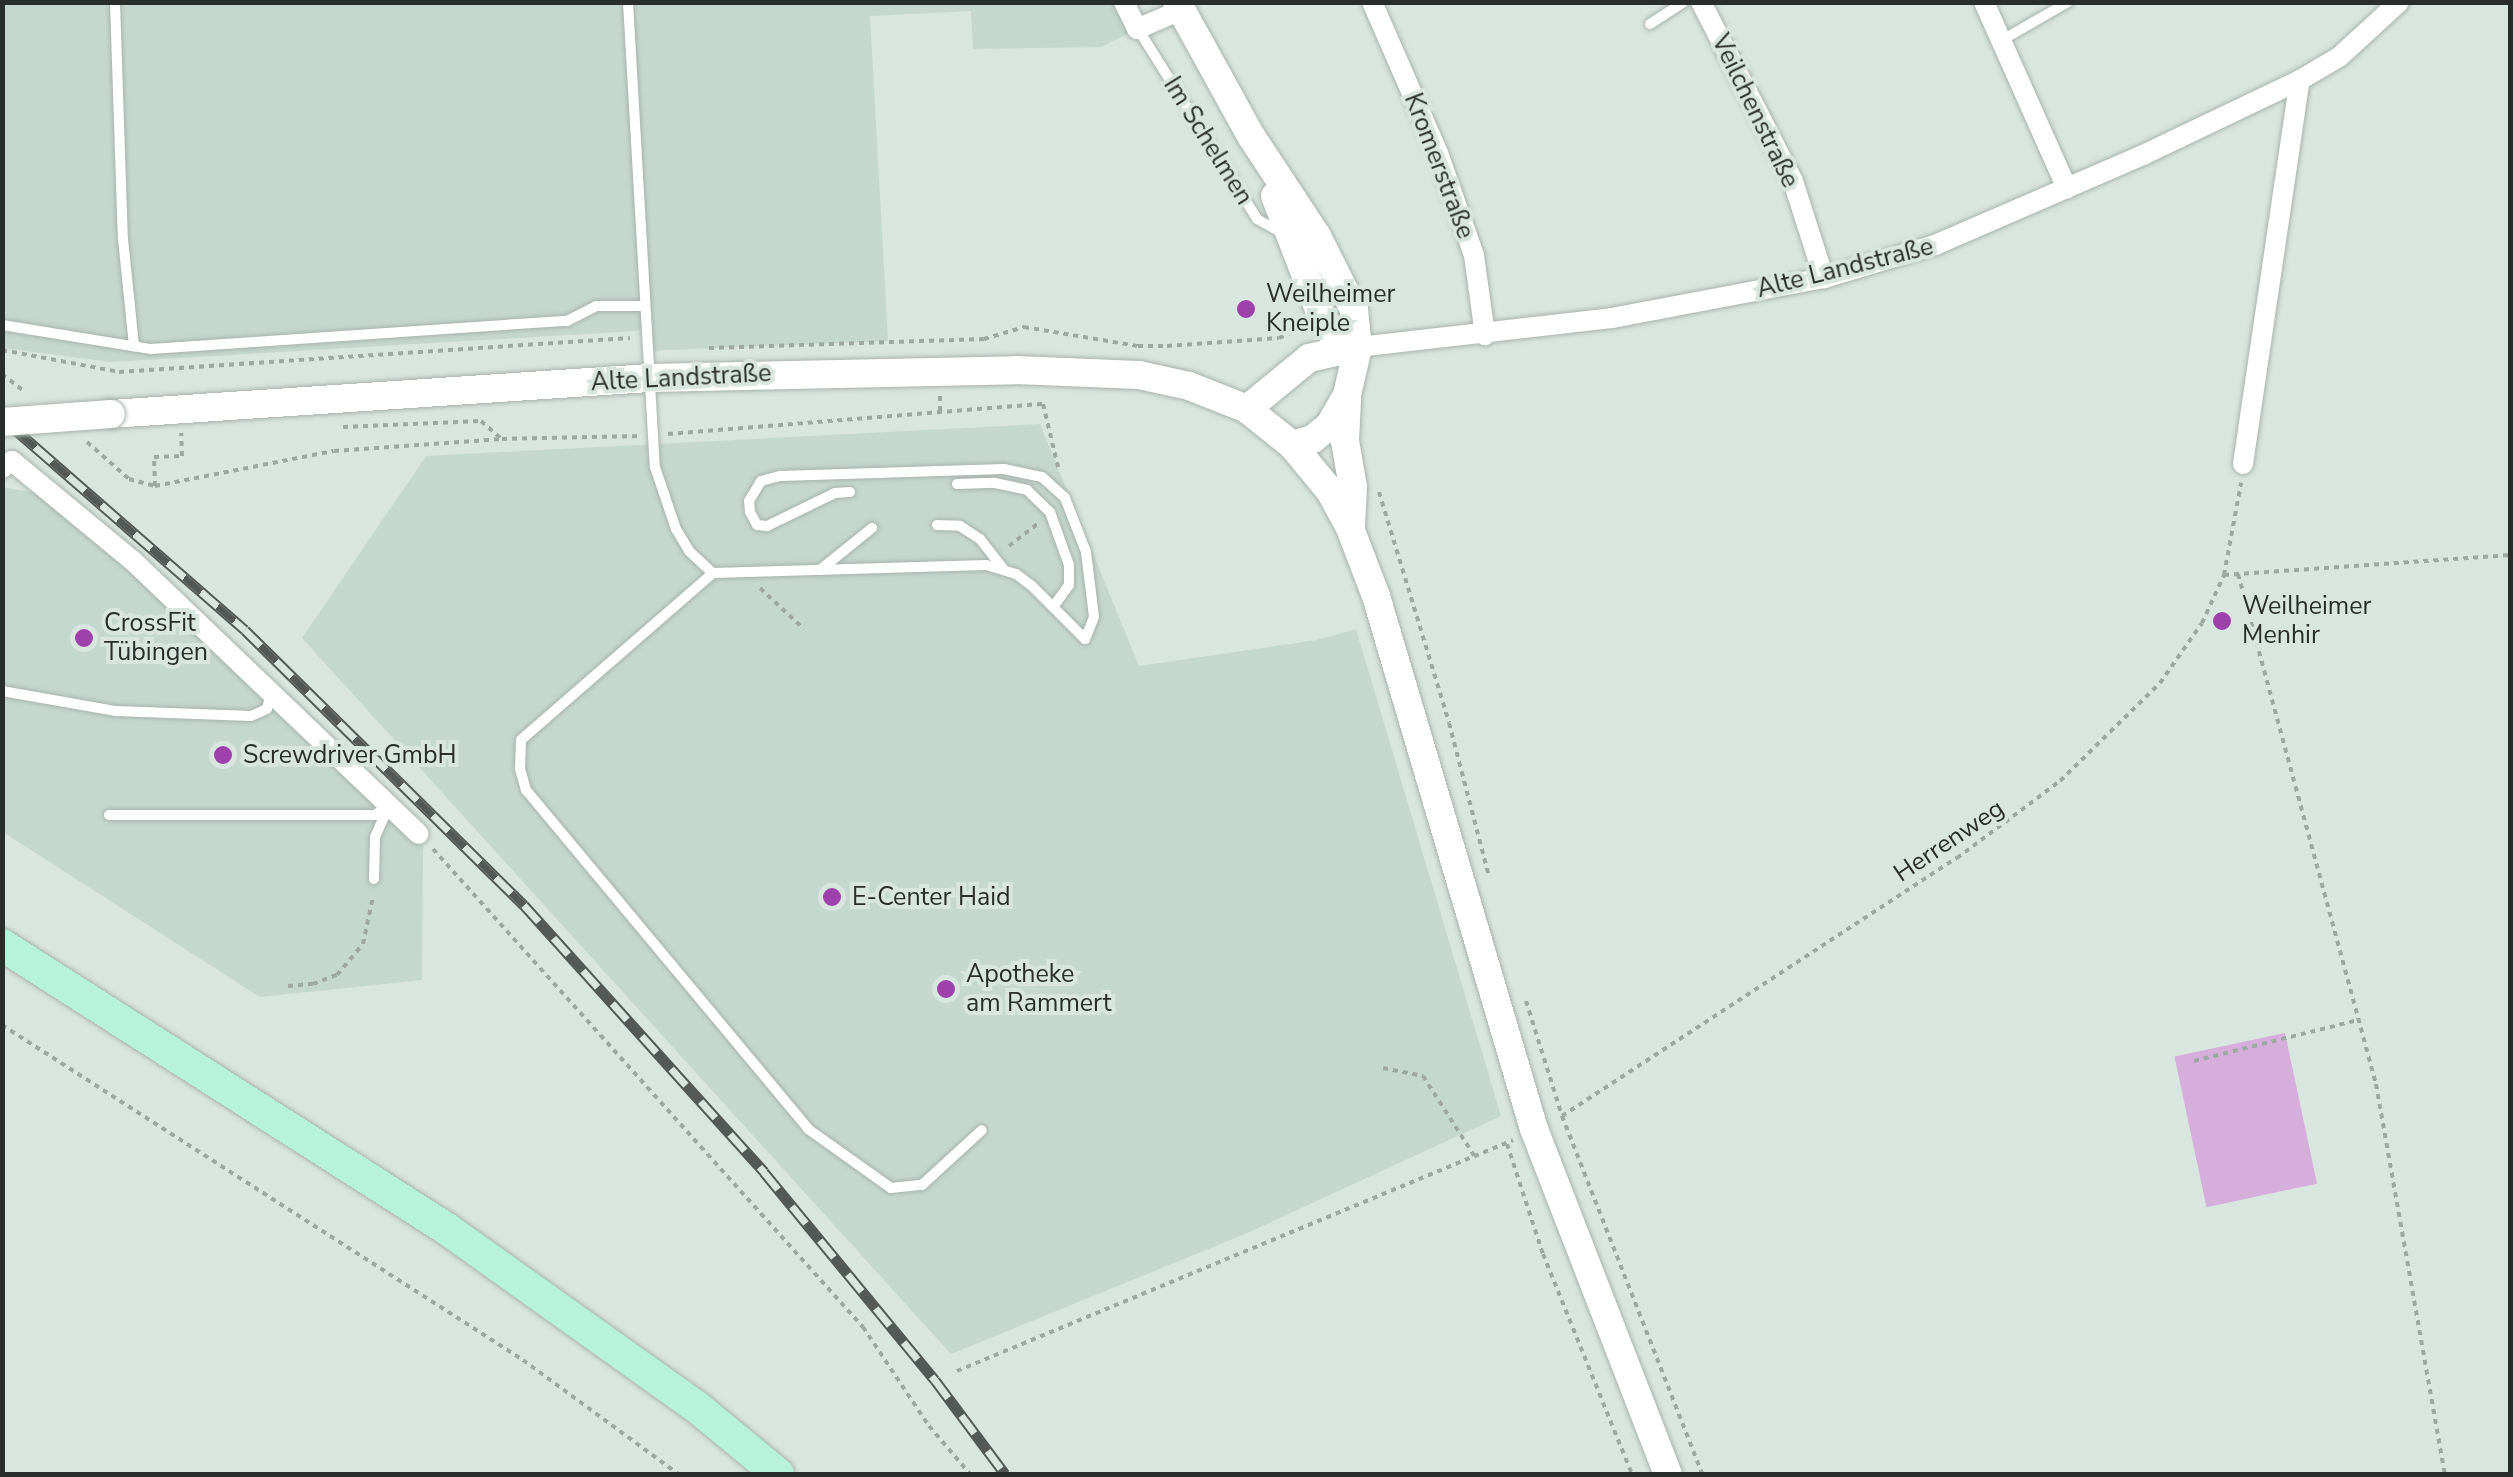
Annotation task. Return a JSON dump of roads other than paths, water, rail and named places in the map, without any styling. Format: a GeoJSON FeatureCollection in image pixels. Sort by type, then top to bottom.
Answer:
{"type":"FeatureCollection","features":[{"type":"Feature","properties":{"kind":"main road"},"geometry":{"type":"LineString","coordinates":[[2,945],[447,1229],[698,1408],[778,1474]]}},
{"type":"Feature","properties":{"kind":"street","name":"Im Schelmen"},"geometry":{"type":"LineString","coordinates":[[1124,2],[1137,29]]}},
{"type":"Feature","properties":{"kind":"street","name":"Kromerstraße"},"geometry":{"type":"LineString","coordinates":[[1372,2],[1438,153],[1474,255],[1484,335]]}},
{"type":"Feature","properties":{"kind":"street","name":"Veilchenstraße"},"geometry":{"type":"LineString","coordinates":[[1701,2],[1793,181],[1824,278]]}},
{"type":"Feature","properties":{"kind":"street"},"geometry":{"type":"LineString","coordinates":[[1984,2],[2004,39],[2067,188]]}},
{"type":"Feature","properties":{"kind":"street","name":"Alte Landstraße"},"geometry":{"type":"LineString","coordinates":[[1247,409],[1309,358],[1358,347],[1612,318],[1824,278],[1935,246],[2300,80],[2340,57],[2399,2]]}},
{"type":"Feature","properties":{"kind":"street"},"geometry":{"type":"LineString","coordinates":[[1137,29],[1179,6],[1250,136],[1317,236],[1354,310],[1358,347],[1347,395],[1350,528],[1376,596],[1534,1129],[1668,1474]]}},
{"type":"Feature","properties":{"kind":"street"},"geometry":{"type":"LineString","coordinates":[[2243,464],[2300,80]]}},
{"type":"Feature","properties":{"kind":"street"},"geometry":{"type":"LineString","coordinates":[[1250,136],[1322,317],[1336,338],[1358,347]]}},
{"type":"Feature","properties":{"kind":"street"},"geometry":{"type":"LineString","coordinates":[[1309,358],[1322,317]]}},
{"type":"Feature","properties":{"kind":"street","name":"Alte Landstraße"},"geometry":{"type":"LineString","coordinates":[[2,422],[648,365],[1079,370],[1188,386],[1247,409],[1292,445],[1330,491],[1350,528]]}},
{"type":"Feature","properties":{"kind":"street"},"geometry":{"type":"LineString","coordinates":[[1292,445],[1314,439],[1330,425],[1347,395]]}},
{"type":"Feature","properties":{"kind":"street"},"geometry":{"type":"LineString","coordinates":[[2,468],[12,460],[133,562],[420,834]]}},
{"type":"Feature","properties":{"kind":"lane"},"geometry":{"type":"LineString","coordinates":[[114,2],[123,239],[134,346]]}},
{"type":"Feature","properties":{"kind":"lane","name":"Alte Landstraße"},"geometry":{"type":"LineString","coordinates":[[628,2],[648,365]]}},
{"type":"Feature","properties":{"kind":"lane"},"geometry":{"type":"LineString","coordinates":[[1650,24],[1684,2]]}},
{"type":"Feature","properties":{"kind":"lane"},"geometry":{"type":"LineString","coordinates":[[2004,39],[2068,2]]}},
{"type":"Feature","properties":{"kind":"lane","name":"Im Schelmen"},"geometry":{"type":"LineString","coordinates":[[1137,29],[1257,219],[1292,239]]}},
{"type":"Feature","properties":{"kind":"lane"},"geometry":{"type":"LineString","coordinates":[[2,325],[151,349],[567,322],[596,306],[643,306]]}},
{"type":"Feature","properties":{"kind":"lane"},"geometry":{"type":"LineString","coordinates":[[648,365],[656,467],[670,515],[689,550],[712,573]]}},
{"type":"Feature","properties":{"kind":"lane"},"geometry":{"type":"LineString","coordinates":[[850,492],[834,493],[767,526],[757,525],[750,512],[749,501],[761,481],[780,476],[887,470],[1028,472],[1064,498],[1078,527],[1094,586],[1094,618],[1085,638],[1032,586],[986,565],[712,573],[521,740],[520,769],[526,790],[808,1129],[890,1188],[922,1184],[982,1130]]}},
{"type":"Feature","properties":{"kind":"lane"},"geometry":{"type":"LineString","coordinates":[[957,484],[995,483],[1027,490],[1050,512],[1068,565],[1069,585],[1053,607]]}},
{"type":"Feature","properties":{"kind":"lane"},"geometry":{"type":"LineString","coordinates":[[937,525],[960,526],[980,539],[1005,571]]}},
{"type":"Feature","properties":{"kind":"lane"},"geometry":{"type":"LineString","coordinates":[[820,571],[872,528]]}},
{"type":"Feature","properties":{"kind":"lane"},"geometry":{"type":"LineString","coordinates":[[2,691],[116,712],[251,716],[270,705],[268,686]]}},
{"type":"Feature","properties":{"kind":"lane"},"geometry":{"type":"LineString","coordinates":[[110,815],[375,815],[390,804]]}},
{"type":"Feature","properties":{"kind":"lane"},"geometry":{"type":"LineString","coordinates":[[374,879],[375,837],[390,804]]}},
{"type":"Feature","properties":{"kind":"railway"},"geometry":{"type":"LineString","coordinates":[[2,418],[245,630],[524,905],[764,1172],[935,1380],[1005,1474]]}},
{"type":"Feature","properties":{"kind":"place","name":"Weilheimer Kneiple"},"geometry":{"type":"Point","coordinates":[1246,309]}},
{"type":"Feature","properties":{"kind":"place","name":"Weilheimer Menhir"},"geometry":{"type":"Point","coordinates":[2222,621]}},
{"type":"Feature","properties":{"kind":"place","name":"CrossFit Tübingen"},"geometry":{"type":"Point","coordinates":[84,638]}},
{"type":"Feature","properties":{"kind":"place","name":"Screwdriver GmbH"},"geometry":{"type":"Point","coordinates":[223,755]}},
{"type":"Feature","properties":{"kind":"place","name":"E-Center Haid"},"geometry":{"type":"Point","coordinates":[832,897]}},
{"type":"Feature","properties":{"kind":"place","name":"Apotheke am Rammert"},"geometry":{"type":"Point","coordinates":[946,989]}}]}
